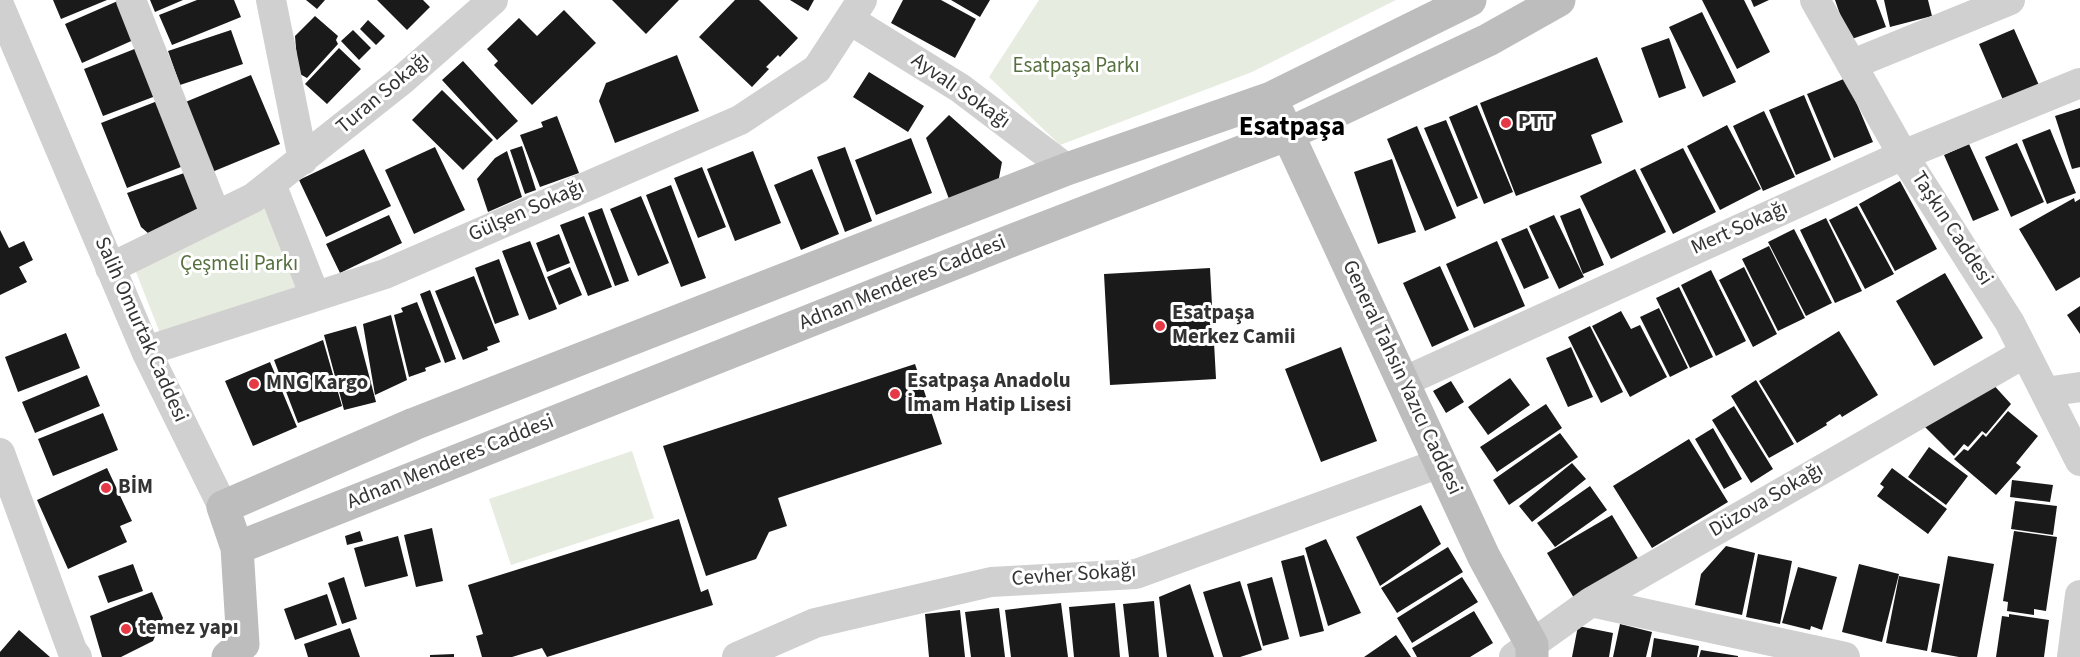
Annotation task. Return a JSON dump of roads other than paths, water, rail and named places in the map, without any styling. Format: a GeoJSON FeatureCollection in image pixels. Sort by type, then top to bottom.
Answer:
{"type":"FeatureCollection","features":[{"type":"Feature","properties":{"kind":"street"},"geometry":{"type":"LineString","coordinates":[[132,0],[216,216]]}},
{"type":"Feature","properties":{"kind":"street"},"geometry":{"type":"LineString","coordinates":[[272,0],[303,160]]}},
{"type":"Feature","properties":{"kind":"street","name":"Turan Sokağı"},"geometry":{"type":"LineString","coordinates":[[110,268],[253,198],[402,80],[493,0]]}},
{"type":"Feature","properties":{"kind":"street"},"geometry":{"type":"LineString","coordinates":[[223,507],[414,424],[1067,169],[1271,98],[1470,0]]}},
{"type":"Feature","properties":{"kind":"street","name":"Adnan Menderes Caddesi"},"geometry":{"type":"LineString","coordinates":[[237,548],[1013,240],[1288,134],[1488,40],[1559,0]]}},
{"type":"Feature","properties":{"kind":"street","name":"Taşkın Caddesi"},"geometry":{"type":"LineString","coordinates":[[1815,0],[1904,155],[2010,323],[2080,461]]}},
{"type":"Feature","properties":{"kind":"street"},"geometry":{"type":"LineString","coordinates":[[1853,64],[2010,0]]}},
{"type":"Feature","properties":{"kind":"street","name":"Salih Omurtak Caddesi"},"geometry":{"type":"LineString","coordinates":[[0,7],[146,351],[223,507],[237,548],[242,653]]}},
{"type":"Feature","properties":{"kind":"street","name":"Ayvalı Sokağı"},"geometry":{"type":"LineString","coordinates":[[856,10],[1067,169]]}},
{"type":"Feature","properties":{"kind":"street","name":"Gülşen Sokağı"},"geometry":{"type":"LineString","coordinates":[[146,351],[386,274],[740,120],[817,69],[856,10]]}},
{"type":"Feature","properties":{"kind":"street","name":"Mert Sokağı"},"geometry":{"type":"LineString","coordinates":[[1403,382],[1904,155],[2080,83]]}},
{"type":"Feature","properties":{"kind":"street","name":"General Tahsin Yazıcı Caddesi"},"geometry":{"type":"LineString","coordinates":[[1271,98],[1484,557],[1526,653]]}},
{"type":"Feature","properties":{"kind":"street"},"geometry":{"type":"LineString","coordinates":[[271,184],[315,296]]}},
{"type":"Feature","properties":{"kind":"street","name":"Düzova Sokağı"},"geometry":{"type":"LineString","coordinates":[[1526,653],[1591,602],[2025,353]]}},
{"type":"Feature","properties":{"kind":"street"},"geometry":{"type":"LineString","coordinates":[[2045,392],[2080,387]]}},
{"type":"Feature","properties":{"kind":"street"},"geometry":{"type":"LineString","coordinates":[[0,453],[72,650],[77,657]]}},
{"type":"Feature","properties":{"kind":"street","name":"Cevher Sokağı"},"geometry":{"type":"LineString","coordinates":[[737,657],[816,623],[991,582],[1136,574],[1440,463]]}},
{"type":"Feature","properties":{"kind":"street"},"geometry":{"type":"LineString","coordinates":[[2072,657],[2080,595]]}},
{"type":"Feature","properties":{"kind":"street"},"geometry":{"type":"LineString","coordinates":[[1591,602],[1845,657]]}},
{"type":"Feature","properties":{"kind":"place","name":"PTT"},"geometry":{"type":"Point","coordinates":[1506,123]}},
{"type":"Feature","properties":{"kind":"place","name":"Esatpaşa Merkez Camii"},"geometry":{"type":"Point","coordinates":[1160,326]}},
{"type":"Feature","properties":{"kind":"place","name":"MNG Kargo"},"geometry":{"type":"Point","coordinates":[254,384]}},
{"type":"Feature","properties":{"kind":"place","name":"Esatpaşa Anadolu İmam Hatip Lisesi"},"geometry":{"type":"Point","coordinates":[895,394]}},
{"type":"Feature","properties":{"kind":"place","name":"BİM"},"geometry":{"type":"Point","coordinates":[106,488]}},
{"type":"Feature","properties":{"kind":"place","name":"temez yapı"},"geometry":{"type":"Point","coordinates":[126,629]}},
{"type":"Feature","properties":{"kind":"district","name":"Esatpaşa"},"geometry":{"type":"Point","coordinates":[1292,129]}},
{"type":"Feature","properties":{"kind":"park label","name":"Esatpaşa Parkı"},"geometry":{"type":"Point","coordinates":[1076,67]}},
{"type":"Feature","properties":{"kind":"park label","name":"Çeşmeli Parkı"},"geometry":{"type":"Point","coordinates":[239,265]}}]}
